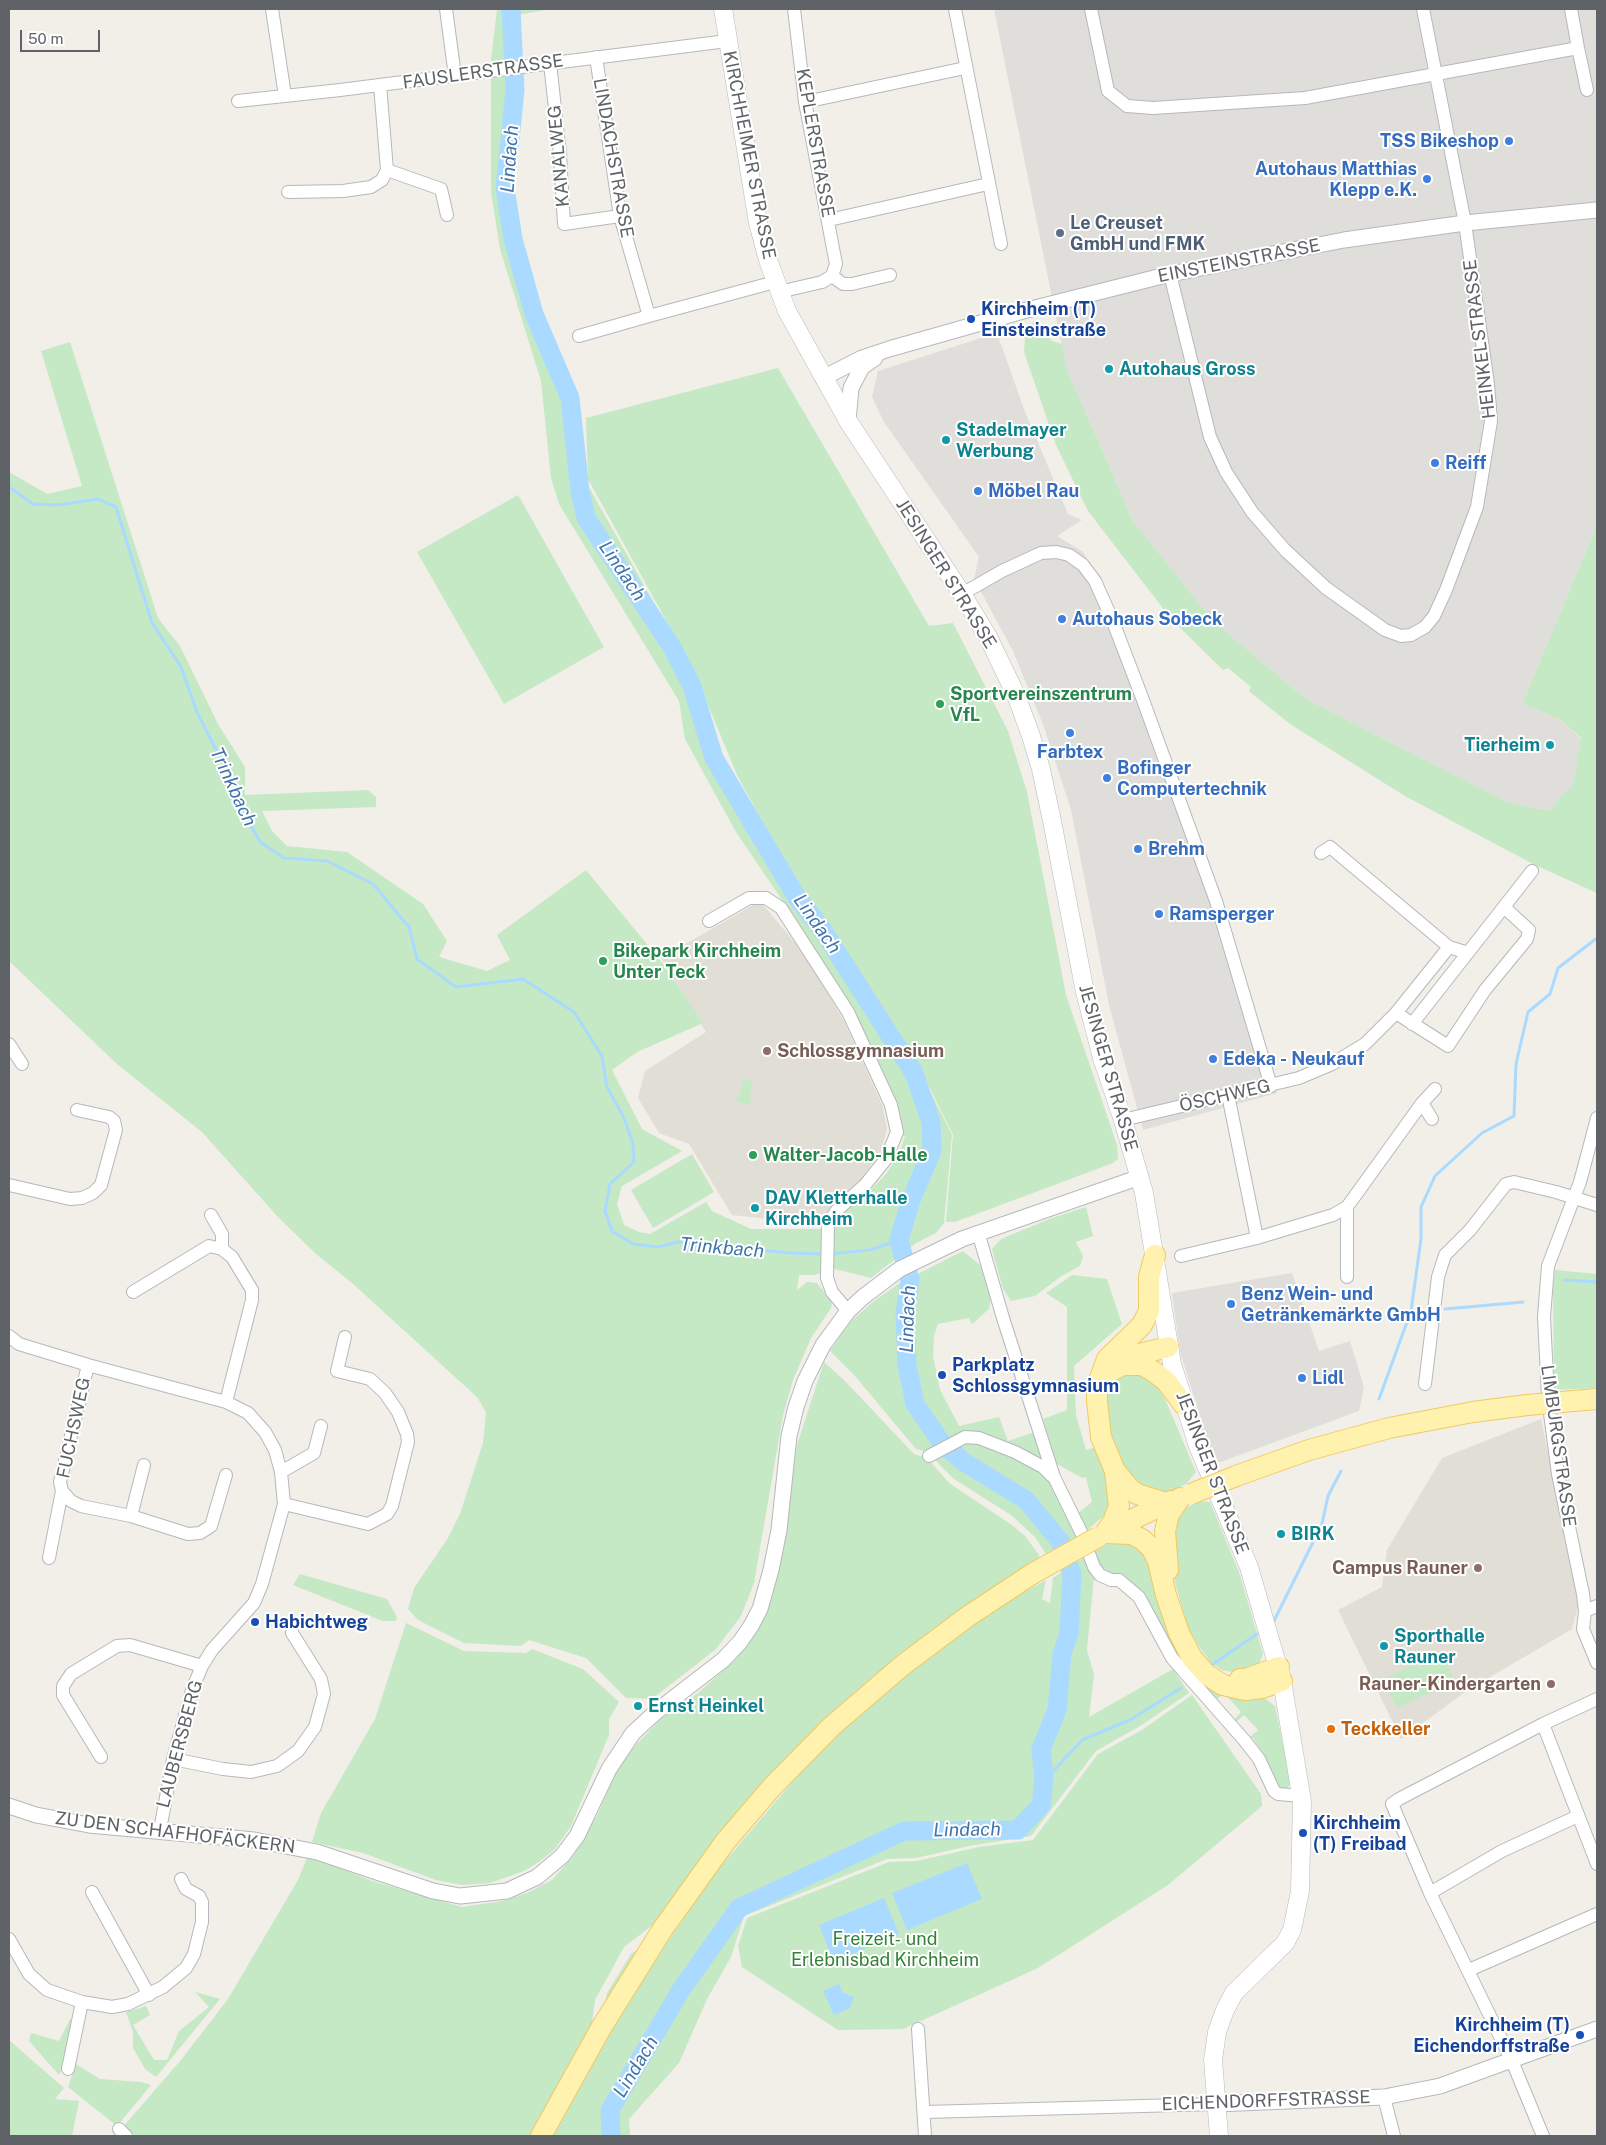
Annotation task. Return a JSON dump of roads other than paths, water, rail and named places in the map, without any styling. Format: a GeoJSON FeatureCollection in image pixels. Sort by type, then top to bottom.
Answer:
{"type":"FeatureCollection","features":[{"type":"Feature","properties":{"kind":"main road","name":"KIRCHHEIMER STRASSE"},"geometry":{"type":"LineString","coordinates":[[723,9],[758,222],[777,287],[787,311],[823,378]]}},
{"type":"Feature","properties":{"kind":"main road","name":"JESINGER STRASSE"},"geometry":{"type":"LineString","coordinates":[[823,378],[848,421],[962,594],[988,637],[1016,695],[1036,753],[1052,821],[1085,992],[1102,1058],[1140,1177],[1167,1342],[1184,1405],[1198,1446],[1249,1567],[1280,1674],[1302,1796],[1303,1833],[1297,1914],[1292,1930],[1284,1944],[1234,1994],[1225,2010],[1217,2032],[1213,2060],[1219,2136]]}},
{"type":"Feature","properties":{"kind":"main road"},"geometry":{"type":"LineString","coordinates":[[1102,1535],[1114,1522],[1119,1506],[1115,1471],[1101,1437],[1098,1418],[1098,1386],[1104,1372],[1142,1325],[1149,1311],[1150,1277],[1154,1255]]}},
{"type":"Feature","properties":{"kind":"main road"},"geometry":{"type":"LineString","coordinates":[[1104,1372],[1133,1345],[1167,1342]]}},
{"type":"Feature","properties":{"kind":"main road"},"geometry":{"type":"LineString","coordinates":[[1104,1372],[1123,1365],[1142,1365],[1153,1370],[1166,1382],[1184,1405]]}},
{"type":"Feature","properties":{"kind":"main road"},"geometry":{"type":"LineString","coordinates":[[541,2136],[601,2028],[662,1930],[725,1842],[772,1787],[832,1726],[903,1665],[967,1617],[1032,1574],[1102,1535],[1179,1498],[1309,1450],[1389,1428],[1473,1412],[1597,1399]]}},
{"type":"Feature","properties":{"kind":"main road"},"geometry":{"type":"LineString","coordinates":[[1115,1471],[1130,1489],[1137,1494],[1179,1498]]}},
{"type":"Feature","properties":{"kind":"main road"},"geometry":{"type":"LineString","coordinates":[[1179,1498],[1167,1521],[1166,1552],[1172,1592],[1178,1613],[1193,1648],[1210,1669],[1233,1679],[1280,1674]]}},
{"type":"Feature","properties":{"kind":"main road"},"geometry":{"type":"LineString","coordinates":[[1102,1535],[1132,1534],[1143,1540],[1152,1549],[1158,1561],[1166,1596],[1179,1633],[1192,1658],[1206,1674],[1223,1685],[1245,1690],[1262,1688],[1280,1674]]}},
{"type":"Feature","properties":{"kind":"street"},"geometry":{"type":"LineString","coordinates":[[272,9],[285,96]]}},
{"type":"Feature","properties":{"kind":"street"},"geometry":{"type":"LineString","coordinates":[[446,9],[455,76]]}},
{"type":"Feature","properties":{"kind":"street","name":"KEPLERSTRASSE"},"geometry":{"type":"LineString","coordinates":[[794,9],[805,102],[836,264],[832,276]]}},
{"type":"Feature","properties":{"kind":"street"},"geometry":{"type":"LineString","coordinates":[[955,9],[965,68],[1001,244]]}},
{"type":"Feature","properties":{"kind":"street"},"geometry":{"type":"LineString","coordinates":[[1091,9],[1108,91],[1127,106],[1153,108],[1305,98],[1435,76],[1578,48]]}},
{"type":"Feature","properties":{"kind":"street"},"geometry":{"type":"LineString","coordinates":[[1423,9],[1465,223]]}},
{"type":"Feature","properties":{"kind":"street"},"geometry":{"type":"LineString","coordinates":[[1571,9],[1586,90]]}},
{"type":"Feature","properties":{"kind":"street","name":"FAUSLERSTRASSE"},"geometry":{"type":"LineString","coordinates":[[238,101],[380,86],[727,41]]}},
{"type":"Feature","properties":{"kind":"street","name":"LINDACHSTRASSE"},"geometry":{"type":"LineString","coordinates":[[596,57],[620,216],[650,316]]}},
{"type":"Feature","properties":{"kind":"street","name":"KANALWEG"},"geometry":{"type":"LineString","coordinates":[[550,63],[560,154],[564,224],[620,216]]}},
{"type":"Feature","properties":{"kind":"street"},"geometry":{"type":"LineString","coordinates":[[805,102],[965,68]]}},
{"type":"Feature","properties":{"kind":"street"},"geometry":{"type":"LineString","coordinates":[[288,192],[343,191],[372,188],[382,180],[387,170],[380,86]]}},
{"type":"Feature","properties":{"kind":"street"},"geometry":{"type":"LineString","coordinates":[[387,170],[441,189],[447,215]]}},
{"type":"Feature","properties":{"kind":"street"},"geometry":{"type":"LineString","coordinates":[[829,220],[988,184]]}},
{"type":"Feature","properties":{"kind":"street","name":"EINSTEINSTRASSE"},"geometry":{"type":"LineString","coordinates":[[823,378],[862,358],[889,349],[1022,311],[1170,274],[1344,240],[1465,223],[1597,210]]}},
{"type":"Feature","properties":{"kind":"street","name":"HEINKELSTRASSE"},"geometry":{"type":"LineString","coordinates":[[1170,274],[1210,437],[1218,457],[1236,490],[1252,512],[1285,550],[1326,588],[1385,630],[1401,636],[1411,635],[1425,627],[1434,616],[1446,590],[1477,507],[1486,458],[1490,421],[1488,384],[1465,223]]}},
{"type":"Feature","properties":{"kind":"street"},"geometry":{"type":"LineString","coordinates":[[579,336],[650,316],[777,287],[822,282],[832,276],[843,284],[852,284],[890,275]]}},
{"type":"Feature","properties":{"kind":"street","name":"EINSTEINSTRASSE"},"geometry":{"type":"LineString","coordinates":[[848,421],[849,396],[862,367],[889,349]]}},
{"type":"Feature","properties":{"kind":"street"},"geometry":{"type":"LineString","coordinates":[[962,594],[1002,571],[1041,553],[1056,552],[1069,555],[1083,566],[1095,581],[1112,618],[1140,691],[1216,901],[1270,1086]]}},
{"type":"Feature","properties":{"kind":"street"},"geometry":{"type":"LineString","coordinates":[[1321,853],[1330,847],[1449,947],[1468,953]]}},
{"type":"Feature","properties":{"kind":"street"},"geometry":{"type":"LineString","coordinates":[[1412,1024],[1505,908],[1532,871]]}},
{"type":"Feature","properties":{"kind":"street"},"geometry":{"type":"LineString","coordinates":[[709,921],[749,898],[766,898],[781,908],[848,1012],[891,1105],[897,1132],[893,1145],[874,1175],[837,1210],[828,1224],[826,1239],[827,1278],[832,1292],[848,1311]]}},
{"type":"Feature","properties":{"kind":"street"},"geometry":{"type":"LineString","coordinates":[[1396,1013],[1448,1046],[1485,990],[1527,938],[1529,930],[1505,908]]}},
{"type":"Feature","properties":{"kind":"street","name":"ÖSCHWEG"},"geometry":{"type":"LineString","coordinates":[[1123,1120],[1228,1094],[1270,1086],[1299,1078],[1332,1064],[1365,1044],[1396,1013],[1449,947]]}},
{"type":"Feature","properties":{"kind":"street"},"geometry":{"type":"LineString","coordinates":[[9,1044],[22,1064]]}},
{"type":"Feature","properties":{"kind":"street"},"geometry":{"type":"LineString","coordinates":[[1181,1256],[1257,1238],[1333,1215],[1347,1207],[1422,1103],[1435,1089]]}},
{"type":"Feature","properties":{"kind":"street"},"geometry":{"type":"LineString","coordinates":[[1228,1094],[1257,1238]]}},
{"type":"Feature","properties":{"kind":"street"},"geometry":{"type":"LineString","coordinates":[[1422,1103],[1432,1119]]}},
{"type":"Feature","properties":{"kind":"street"},"geometry":{"type":"LineString","coordinates":[[9,1185],[70,1199],[82,1198],[92,1194],[101,1185],[116,1130],[114,1121],[109,1117],[77,1110]]}},
{"type":"Feature","properties":{"kind":"street","name":"LIMBURGSTRASSE"},"geometry":{"type":"LineString","coordinates":[[1597,1118],[1574,1199],[1548,1266],[1545,1340],[1548,1398],[1558,1474],[1591,1608],[1583,1629],[1597,1663]]}},
{"type":"Feature","properties":{"kind":"street","name":"ZU DEN SCHAFHOFÄCKERN"},"geometry":{"type":"LineString","coordinates":[[9,1806],[36,1816],[90,1825],[254,1840],[317,1852],[433,1891],[460,1896],[507,1891],[537,1877],[562,1856],[577,1836],[609,1769],[633,1733],[657,1711],[722,1660],[740,1642],[760,1608],[771,1570],[779,1530],[790,1436],[796,1408],[805,1381],[823,1345],[848,1311],[882,1282],[924,1256],[978,1232],[1140,1177]]}},
{"type":"Feature","properties":{"kind":"street"},"geometry":{"type":"LineString","coordinates":[[1425,1384],[1438,1276],[1445,1255],[1470,1230],[1506,1184],[1514,1182],[1556,1192],[1597,1205]]}},
{"type":"Feature","properties":{"kind":"street"},"geometry":{"type":"LineString","coordinates":[[1347,1207],[1347,1277]]}},
{"type":"Feature","properties":{"kind":"street"},"geometry":{"type":"LineString","coordinates":[[212,1215],[222,1234],[222,1248]]}},
{"type":"Feature","properties":{"kind":"street"},"geometry":{"type":"LineString","coordinates":[[978,1232],[1054,1478],[1081,1532],[1089,1558],[1100,1574],[1111,1580],[1119,1580],[1139,1597],[1172,1658],[1250,1747],[1259,1759],[1274,1791],[1278,1794],[1302,1796]]}},
{"type":"Feature","properties":{"kind":"street"},"geometry":{"type":"LineString","coordinates":[[133,1292],[209,1246],[222,1248],[232,1257],[252,1290],[226,1402]]}},
{"type":"Feature","properties":{"kind":"street","name":"LAUBERSBERG"},"geometry":{"type":"LineString","coordinates":[[9,1336],[19,1344],[88,1365],[226,1402],[248,1413],[265,1432],[275,1450],[281,1472],[284,1504],[262,1584],[254,1603],[212,1650],[202,1666],[192,1690],[173,1759],[160,1830]]}},
{"type":"Feature","properties":{"kind":"street"},"geometry":{"type":"LineString","coordinates":[[284,1504],[368,1524],[387,1514],[392,1506],[408,1442],[407,1434],[398,1412],[385,1393],[370,1379],[337,1371],[345,1337]]}},
{"type":"Feature","properties":{"kind":"street","name":"FUCHSWEG"},"geometry":{"type":"LineString","coordinates":[[49,1558],[62,1491],[60,1482],[88,1365]]}},
{"type":"Feature","properties":{"kind":"street"},"geometry":{"type":"LineString","coordinates":[[281,1472],[314,1452],[321,1426]]}},
{"type":"Feature","properties":{"kind":"street"},"geometry":{"type":"LineString","coordinates":[[932,1455],[965,1437],[979,1438],[1015,1452],[1043,1467],[1054,1478]]}},
{"type":"Feature","properties":{"kind":"street"},"geometry":{"type":"LineString","coordinates":[[131,1516],[144,1465]]}},
{"type":"Feature","properties":{"kind":"street","name":"FUCHSWEG"},"geometry":{"type":"LineString","coordinates":[[62,1491],[71,1501],[80,1506],[131,1516],[188,1534],[206,1530],[211,1526],[226,1476]]}},
{"type":"Feature","properties":{"kind":"street"},"geometry":{"type":"LineString","coordinates":[[173,1759],[223,1769],[251,1772],[277,1766],[298,1751],[315,1728],[324,1694],[321,1679],[292,1633]]}},
{"type":"Feature","properties":{"kind":"street"},"geometry":{"type":"LineString","coordinates":[[101,1757],[63,1695],[63,1686],[71,1674],[118,1646],[130,1645],[202,1666]]}},
{"type":"Feature","properties":{"kind":"street"},"geometry":{"type":"LineString","coordinates":[[1543,2136],[1512,2061],[1469,1970],[1430,1894],[1392,1804],[1543,1724],[1597,1699]]}},
{"type":"Feature","properties":{"kind":"street"},"geometry":{"type":"LineString","coordinates":[[1543,1724],[1597,1864]]}},
{"type":"Feature","properties":{"kind":"street"},"geometry":{"type":"LineString","coordinates":[[1430,1894],[1502,1851],[1578,1816]]}},
{"type":"Feature","properties":{"kind":"street"},"geometry":{"type":"LineString","coordinates":[[9,1939],[29,1974],[47,1990],[82,2002],[112,2007],[128,2004],[150,1995],[174,1978],[186,1968],[194,1954],[202,1922],[202,1902],[199,1896],[186,1889],[181,1879]]}},
{"type":"Feature","properties":{"kind":"street"},"geometry":{"type":"LineString","coordinates":[[92,1892],[150,1995]]}},
{"type":"Feature","properties":{"kind":"street"},"geometry":{"type":"LineString","coordinates":[[1469,1970],[1597,1914]]}},
{"type":"Feature","properties":{"kind":"street"},"geometry":{"type":"LineString","coordinates":[[68,2069],[82,2002]]}},
{"type":"Feature","properties":{"kind":"street"},"geometry":{"type":"LineString","coordinates":[[918,2029],[925,2112],[925,2136]]}},
{"type":"Feature","properties":{"kind":"street","name":"EICHENDORFFSTRASSE"},"geometry":{"type":"LineString","coordinates":[[925,2112],[1216,2104],[1384,2097],[1440,2086],[1597,2029]]}},
{"type":"Feature","properties":{"kind":"street"},"geometry":{"type":"LineString","coordinates":[[1384,2097],[1394,2136]]}},
{"type":"Feature","properties":{"kind":"water"},"geometry":{"type":"Polygon","coordinates":[[[967,1863],[982,1899],[907,1930],[892,1893],[967,1863]]]}},
{"type":"Feature","properties":{"kind":"water"},"geometry":{"type":"Polygon","coordinates":[[[884,1898],[899,1934],[834,1962],[819,1925],[884,1898]]]}},
{"type":"Feature","properties":{"kind":"water"},"geometry":{"type":"Polygon","coordinates":[[[839,1984],[843,1993],[854,1997],[850,2008],[834,2015],[823,1991],[839,1984]]]}},
{"type":"Feature","properties":{"kind":"waterway","name":"Lindach"},"geometry":{"type":"LineString","coordinates":[[511,9],[515,90],[505,188],[513,239],[534,314],[570,398],[580,491],[586,518],[672,647],[692,686],[714,758],[796,896],[822,929],[914,1073],[931,1122],[932,1151],[911,1200],[899,1240],[910,1280],[905,1313],[907,1365],[915,1404],[941,1442],[964,1462],[1026,1500],[1060,1541],[1072,1574],[1069,1633],[1062,1654],[1057,1710],[1041,1749],[1044,1781],[1041,1805],[1018,1830],[904,1831],[739,1908],[681,1990],[610,2110],[611,2136]]}},
{"type":"Feature","properties":{"kind":"waterway","name":"Trinkbach"},"geometry":{"type":"LineString","coordinates":[[9,487],[33,504],[58,505],[98,499],[116,507],[152,623],[181,667],[197,712],[220,758],[233,794],[260,842],[284,858],[327,861],[373,884],[409,927],[417,959],[456,987],[523,979],[574,1012],[602,1056],[607,1087],[624,1118],[633,1144],[634,1162],[610,1184],[605,1211],[612,1231],[633,1244],[658,1247],[678,1242],[791,1253],[824,1254]]}},
{"type":"Feature","properties":{"kind":"waterway"},"geometry":{"type":"LineString","coordinates":[[1379,1399],[1411,1311],[1421,1239],[1421,1207],[1435,1176],[1482,1133],[1514,1116],[1516,1064],[1528,1012],[1550,994],[1558,968],[1597,938]]}},
{"type":"Feature","properties":{"kind":"waterway","name":"Trinkbach"},"geometry":{"type":"LineString","coordinates":[[830,1254],[870,1250],[899,1240]]}},
{"type":"Feature","properties":{"kind":"waterway"},"geometry":{"type":"LineString","coordinates":[[1564,1280],[1597,1282]]}},
{"type":"Feature","properties":{"kind":"waterway"},"geometry":{"type":"LineString","coordinates":[[1445,1309],[1523,1302]]}},
{"type":"Feature","properties":{"kind":"waterway"},"geometry":{"type":"LineString","coordinates":[[1411,1311],[1422,1311]]}},
{"type":"Feature","properties":{"kind":"waterway"},"geometry":{"type":"LineString","coordinates":[[1272,1625],[1322,1524],[1328,1496],[1341,1471]]}},
{"type":"Feature","properties":{"kind":"waterway"},"geometry":{"type":"LineString","coordinates":[[1213,1664],[1257,1634]]}},
{"type":"Feature","properties":{"kind":"waterway"},"geometry":{"type":"LineString","coordinates":[[1044,1781],[1082,1740],[1130,1720],[1181,1688]]}},
{"type":"Feature","properties":{"kind":"place","name":"TSS Bikeshop"},"geometry":{"type":"Point","coordinates":[1509,141]}},
{"type":"Feature","properties":{"kind":"place","name":"Autohaus Matthias Klepp e.K."},"geometry":{"type":"Point","coordinates":[1427,179]}},
{"type":"Feature","properties":{"kind":"place","name":"Le Creuset GmbH und FMK"},"geometry":{"type":"Point","coordinates":[1060,233]}},
{"type":"Feature","properties":{"kind":"place","name":"Kirchheim (T) Einsteinstraße"},"geometry":{"type":"Point","coordinates":[971,319]}},
{"type":"Feature","properties":{"kind":"place","name":"Autohaus Gross"},"geometry":{"type":"Point","coordinates":[1109,369]}},
{"type":"Feature","properties":{"kind":"place","name":"Stadelmayer Werbung"},"geometry":{"type":"Point","coordinates":[946,440]}},
{"type":"Feature","properties":{"kind":"place","name":"Reiff"},"geometry":{"type":"Point","coordinates":[1435,463]}},
{"type":"Feature","properties":{"kind":"place","name":"Möbel Rau"},"geometry":{"type":"Point","coordinates":[978,491]}},
{"type":"Feature","properties":{"kind":"place","name":"Autohaus Sobeck"},"geometry":{"type":"Point","coordinates":[1062,619]}},
{"type":"Feature","properties":{"kind":"place","name":"Sportvereinszentrum VfL"},"geometry":{"type":"Point","coordinates":[940,704]}},
{"type":"Feature","properties":{"kind":"place","name":"Farbtex"},"geometry":{"type":"Point","coordinates":[1070,733]}},
{"type":"Feature","properties":{"kind":"place","name":"Tierheim"},"geometry":{"type":"Point","coordinates":[1550,745]}},
{"type":"Feature","properties":{"kind":"place","name":"Bofinger Computertechnik"},"geometry":{"type":"Point","coordinates":[1107,778]}},
{"type":"Feature","properties":{"kind":"place","name":"Brehm"},"geometry":{"type":"Point","coordinates":[1138,849]}},
{"type":"Feature","properties":{"kind":"place","name":"Ramsperger"},"geometry":{"type":"Point","coordinates":[1159,914]}},
{"type":"Feature","properties":{"kind":"place","name":"Bikepark Kirchheim Unter Teck"},"geometry":{"type":"Point","coordinates":[603,961]}},
{"type":"Feature","properties":{"kind":"place","name":"Schlossgymnasium"},"geometry":{"type":"Point","coordinates":[767,1051]}},
{"type":"Feature","properties":{"kind":"place","name":"Edeka - Neukauf"},"geometry":{"type":"Point","coordinates":[1213,1059]}},
{"type":"Feature","properties":{"kind":"place","name":"Walter-Jacob-Halle"},"geometry":{"type":"Point","coordinates":[753,1155]}},
{"type":"Feature","properties":{"kind":"place","name":"DAV Kletterhalle Kirchheim"},"geometry":{"type":"Point","coordinates":[755,1208]}},
{"type":"Feature","properties":{"kind":"place","name":"Benz Wein- und Getränkemärkte GmbH"},"geometry":{"type":"Point","coordinates":[1231,1304]}},
{"type":"Feature","properties":{"kind":"place","name":"Parkplatz Schlossgymnasium"},"geometry":{"type":"Point","coordinates":[942,1375]}},
{"type":"Feature","properties":{"kind":"place","name":"Lidl"},"geometry":{"type":"Point","coordinates":[1302,1378]}},
{"type":"Feature","properties":{"kind":"place","name":"BIRK"},"geometry":{"type":"Point","coordinates":[1281,1534]}},
{"type":"Feature","properties":{"kind":"place","name":"Campus Rauner"},"geometry":{"type":"Point","coordinates":[1478,1568]}},
{"type":"Feature","properties":{"kind":"place","name":"Habichtweg"},"geometry":{"type":"Point","coordinates":[255,1622]}},
{"type":"Feature","properties":{"kind":"place","name":"Sporthalle Rauner"},"geometry":{"type":"Point","coordinates":[1384,1646]}},
{"type":"Feature","properties":{"kind":"place","name":"Rauner-Kindergarten"},"geometry":{"type":"Point","coordinates":[1551,1684]}},
{"type":"Feature","properties":{"kind":"place","name":"Ernst Heinkel"},"geometry":{"type":"Point","coordinates":[638,1706]}},
{"type":"Feature","properties":{"kind":"place","name":"Teckkeller"},"geometry":{"type":"Point","coordinates":[1331,1729]}},
{"type":"Feature","properties":{"kind":"place","name":"Kirchheim (T) Freibad"},"geometry":{"type":"Point","coordinates":[1303,1833]}},
{"type":"Feature","properties":{"kind":"place","name":"Kirchheim (T) Eichendorffstraße"},"geometry":{"type":"Point","coordinates":[1580,2035]}},
{"type":"Feature","properties":{"kind":"park label","name":"Freizeit- und Erlebnisbad Kirchheim"},"geometry":{"type":"Point","coordinates":[885,1949]}}]}
